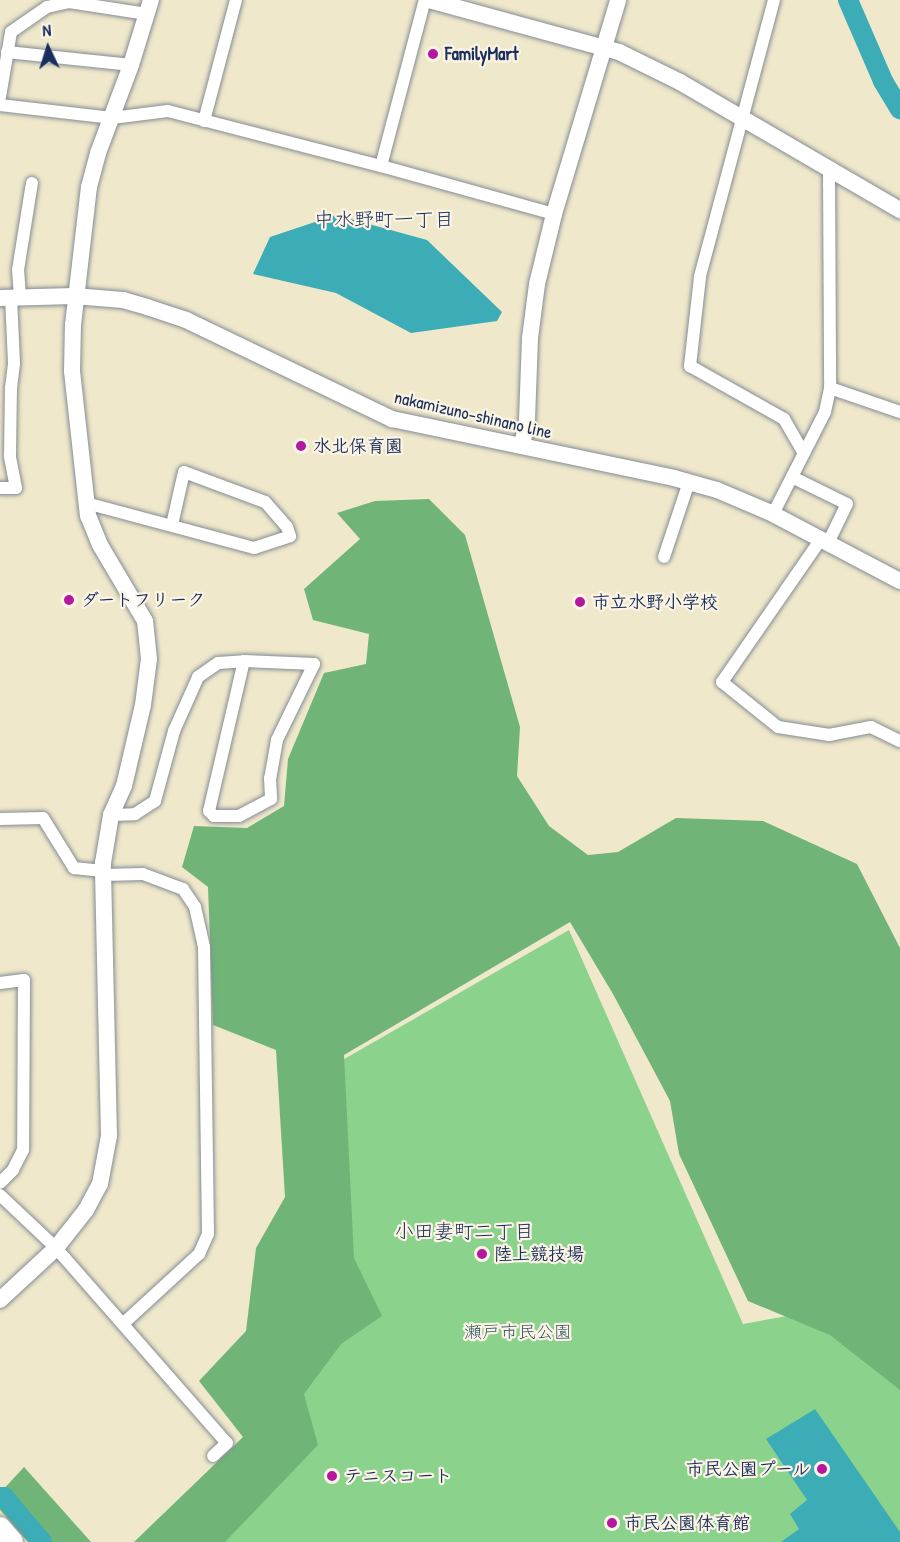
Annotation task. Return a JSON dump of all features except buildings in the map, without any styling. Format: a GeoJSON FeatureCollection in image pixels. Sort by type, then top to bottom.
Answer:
{"type":"FeatureCollection","features":[{"type":"Feature","properties":{"kind":"highway"},"geometry":{"type":"LineString","coordinates":[[0,1528],[12,1542]]}},
{"type":"Feature","properties":{"kind":"street"},"geometry":{"type":"LineString","coordinates":[[204,121],[236,0]]}},
{"type":"Feature","properties":{"kind":"street"},"geometry":{"type":"LineString","coordinates":[[381,166],[427,0],[605,46],[650,66],[900,210]]}},
{"type":"Feature","properties":{"kind":"street"},"geometry":{"type":"LineString","coordinates":[[522,446],[527,420],[530,338],[537,284],[554,214],[618,0]]}},
{"type":"Feature","properties":{"kind":"street"},"geometry":{"type":"LineString","coordinates":[[774,0],[700,277],[690,366],[784,419],[804,453]]}},
{"type":"Feature","properties":{"kind":"street"},"geometry":{"type":"LineString","coordinates":[[0,97],[11,32],[47,8],[69,2],[149,7],[131,65],[98,153],[89,187],[74,296],[72,371],[88,516],[100,545],[145,621],[149,659],[143,705],[124,786],[111,815],[103,873],[110,1104],[108,1146],[100,1184],[86,1210],[56,1248],[0,1300]]}},
{"type":"Feature","properties":{"kind":"street"},"geometry":{"type":"LineString","coordinates":[[6,52],[131,65]]}},
{"type":"Feature","properties":{"kind":"street"},"geometry":{"type":"LineString","coordinates":[[0,105],[112,118],[168,111],[554,214]]}},
{"type":"Feature","properties":{"kind":"street"},"geometry":{"type":"LineString","coordinates":[[773,514],[825,412],[830,388],[829,169]]}},
{"type":"Feature","properties":{"kind":"street"},"geometry":{"type":"LineString","coordinates":[[0,488],[16,488],[9,456],[14,363],[10,298],[18,270],[32,183]]}},
{"type":"Feature","properties":{"kind":"street","name":"nakamizuno-shinano line"},"geometry":{"type":"LineString","coordinates":[[10,298],[74,296],[123,300],[186,320],[392,419],[689,482],[717,490],[773,514],[900,581]]}},
{"type":"Feature","properties":{"kind":"street"},"geometry":{"type":"LineString","coordinates":[[830,388],[900,412]]}},
{"type":"Feature","properties":{"kind":"street"},"geometry":{"type":"LineString","coordinates":[[86,503],[254,548],[290,536],[287,527],[265,502],[184,472],[172,525]]}},
{"type":"Feature","properties":{"kind":"street"},"geometry":{"type":"LineString","coordinates":[[792,477],[847,504],[825,541],[722,682],[778,727],[829,735],[871,727],[900,741]]}},
{"type":"Feature","properties":{"kind":"street"},"geometry":{"type":"LineString","coordinates":[[664,557],[689,482]]}},
{"type":"Feature","properties":{"kind":"street"},"geometry":{"type":"LineString","coordinates":[[111,815],[135,814],[155,801],[174,731],[198,677],[218,663],[244,662],[314,664],[277,740],[270,778],[272,799],[239,816],[214,816],[209,811],[244,662]]}},
{"type":"Feature","properties":{"kind":"street"},"geometry":{"type":"LineString","coordinates":[[0,819],[43,818],[74,867],[103,873],[143,874],[183,889],[195,907],[204,947],[207,1234],[199,1254],[123,1324]]}},
{"type":"Feature","properties":{"kind":"street"},"geometry":{"type":"LineString","coordinates":[[0,983],[24,980],[22,1150],[13,1170],[0,1183]]}},
{"type":"Feature","properties":{"kind":"street"},"geometry":{"type":"LineString","coordinates":[[0,1195],[56,1248],[227,1443],[213,1455]]}},
{"type":"Feature","properties":{"kind":"green space"},"geometry":{"type":"Polygon","coordinates":[[[429,499],[465,535],[520,727],[517,776],[549,826],[588,855],[618,852],[676,818],[763,821],[857,864],[900,948],[900,1390],[830,1335],[748,1301],[679,1154],[670,1101],[613,994],[570,922],[344,1055],[354,1258],[382,1316],[341,1344],[304,1394],[318,1445],[225,1542],[134,1542],[243,1437],[199,1381],[246,1331],[256,1248],[285,1197],[276,1050],[213,1025],[208,887],[182,867],[194,826],[247,828],[284,806],[288,759],[324,673],[366,664],[369,634],[313,620],[304,589],[360,539],[337,513],[375,501],[429,499]]]}},
{"type":"Feature","properties":{"kind":"green space","name":"瀬戸市民公園"},"geometry":{"type":"Polygon","coordinates":[[[569,930],[743,1324],[900,1296],[900,1542],[160,1542],[269,1428],[308,1322],[285,1093],[569,930]]]}},
{"type":"Feature","properties":{"kind":"green space"},"geometry":{"type":"Polygon","coordinates":[[[24,1467],[91,1542],[28,1542],[0,1510],[0,1493],[24,1467]]]}},
{"type":"Feature","properties":{"kind":"water"},"geometry":{"type":"Polygon","coordinates":[[[336,215],[427,240],[502,312],[497,321],[411,333],[336,293],[253,274],[270,237],[336,215]]]}},
{"type":"Feature","properties":{"kind":"water","name":"市民公園プール"},"geometry":{"type":"Polygon","coordinates":[[[815,1409],[900,1532],[900,1542],[781,1542],[799,1529],[790,1514],[807,1500],[766,1439],[815,1409]]]}},
{"type":"Feature","properties":{"kind":"waterway"},"geometry":{"type":"LineString","coordinates":[[848,0],[883,81],[900,109]]}},
{"type":"Feature","properties":{"kind":"waterway"},"geometry":{"type":"LineString","coordinates":[[0,1497],[4,1497],[42,1542]]}},
{"type":"Feature","properties":{"kind":"place","name":"FamilyMart"},"geometry":{"type":"Point","coordinates":[433,54]}},
{"type":"Feature","properties":{"kind":"place","name":"水北保育園"},"geometry":{"type":"Point","coordinates":[301,446]}},
{"type":"Feature","properties":{"kind":"place","name":"ダートフリーク"},"geometry":{"type":"Point","coordinates":[69,600]}},
{"type":"Feature","properties":{"kind":"place","name":"市立水野小学校"},"geometry":{"type":"Point","coordinates":[580,602]}},
{"type":"Feature","properties":{"kind":"place","name":"陸上競技場"},"geometry":{"type":"Point","coordinates":[482,1254]}},
{"type":"Feature","properties":{"kind":"place","name":"市民公園プール"},"geometry":{"type":"Point","coordinates":[822,1469]}},
{"type":"Feature","properties":{"kind":"place","name":"テニスコート"},"geometry":{"type":"Point","coordinates":[332,1476]}},
{"type":"Feature","properties":{"kind":"place","name":"市民公園体育館"},"geometry":{"type":"Point","coordinates":[612,1523]}},
{"type":"Feature","properties":{"kind":"district","name":"中水野町一丁目"},"geometry":{"type":"Point","coordinates":[384,218]}},
{"type":"Feature","properties":{"kind":"district","name":"小田妻町二丁目"},"geometry":{"type":"Point","coordinates":[464,1230]}}]}
